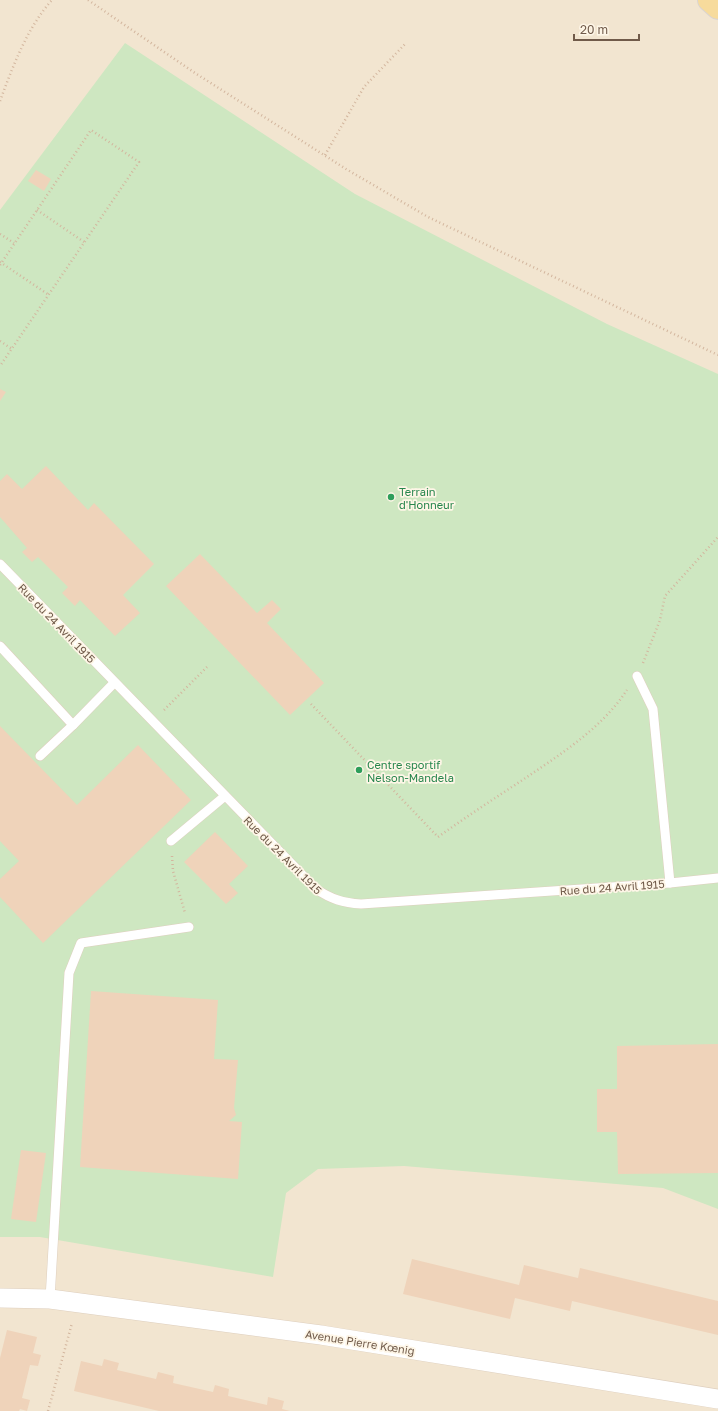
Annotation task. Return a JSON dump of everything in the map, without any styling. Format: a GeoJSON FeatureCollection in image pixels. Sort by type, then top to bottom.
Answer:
{"type":"FeatureCollection","features":[{"type":"Feature","properties":{"kind":"main road"},"geometry":{"type":"LineString","coordinates":[[709,0],[718,8]]}},
{"type":"Feature","properties":{"kind":"street","name":"Avenue Pierre Kœnig"},"geometry":{"type":"LineString","coordinates":[[0,1298],[50,1299],[321,1335],[718,1399]]}},
{"type":"Feature","properties":{"kind":"lane","name":"Rue du 24 Avril 1915"},"geometry":{"type":"LineString","coordinates":[[0,564],[114,683],[316,889],[330,898],[342,903],[361,904],[670,883],[718,878]]}},
{"type":"Feature","properties":{"kind":"lane"},"geometry":{"type":"LineString","coordinates":[[0,646],[73,725]]}},
{"type":"Feature","properties":{"kind":"lane"},"geometry":{"type":"LineString","coordinates":[[637,676],[654,709],[670,883]]}},
{"type":"Feature","properties":{"kind":"lane"},"geometry":{"type":"LineString","coordinates":[[40,756],[114,683]]}},
{"type":"Feature","properties":{"kind":"lane"},"geometry":{"type":"LineString","coordinates":[[172,841],[225,796]]}},
{"type":"Feature","properties":{"kind":"lane"},"geometry":{"type":"LineString","coordinates":[[50,1299],[69,973],[72,963],[81,942],[189,927]]}},
{"type":"Feature","properties":{"kind":"path"},"geometry":{"type":"LineString","coordinates":[[0,101],[11,70],[24,44],[41,13],[52,0]]}},
{"type":"Feature","properties":{"kind":"path"},"geometry":{"type":"LineString","coordinates":[[88,0],[195,73],[325,155],[428,217],[718,355]]}},
{"type":"Feature","properties":{"kind":"path"},"geometry":{"type":"LineString","coordinates":[[325,155],[364,87],[406,43]]}},
{"type":"Feature","properties":{"kind":"path"},"geometry":{"type":"LineString","coordinates":[[0,366],[49,295],[139,162],[91,130],[0,263],[49,295]]}},
{"type":"Feature","properties":{"kind":"path"},"geometry":{"type":"LineString","coordinates":[[37,210],[84,242]]}},
{"type":"Feature","properties":{"kind":"path"},"geometry":{"type":"LineString","coordinates":[[0,234],[14,243]]}},
{"type":"Feature","properties":{"kind":"path"},"geometry":{"type":"LineString","coordinates":[[0,341],[12,349]]}},
{"type":"Feature","properties":{"kind":"path"},"geometry":{"type":"LineString","coordinates":[[312,704],[438,836],[551,761],[585,735],[618,704],[637,676],[651,646],[660,620],[665,596],[718,537]]}},
{"type":"Feature","properties":{"kind":"path"},"geometry":{"type":"LineString","coordinates":[[152,722],[207,667]]}},
{"type":"Feature","properties":{"kind":"path"},"geometry":{"type":"LineString","coordinates":[[172,841],[173,871],[189,927]]}},
{"type":"Feature","properties":{"kind":"path"},"geometry":{"type":"LineString","coordinates":[[48,1411],[78,1303]]}},
{"type":"Feature","properties":{"kind":"shaded area","name":"Centre sportif Nelson-Mandela"},"geometry":{"type":"Polygon","coordinates":[[[0,0],[718,0],[718,1411],[0,1411],[0,0]]]}},
{"type":"Feature","properties":{"kind":"green space","name":"Centre sportif Nelson-Mandela"},"geometry":{"type":"Polygon","coordinates":[[[125,43],[355,194],[607,324],[718,374],[718,1209],[663,1188],[404,1166],[318,1169],[286,1193],[273,1277],[40,1237],[0,1237],[0,210],[125,43]]]}},
{"type":"Feature","properties":{"kind":"building"},"geometry":{"type":"Polygon","coordinates":[[[36,170],[51,179],[44,191],[28,181],[36,170]]]}},
{"type":"Feature","properties":{"kind":"building"},"geometry":{"type":"Polygon","coordinates":[[[0,389],[6,392],[0,401],[0,389]]]}},
{"type":"Feature","properties":{"kind":"building"},"geometry":{"type":"Polygon","coordinates":[[[46,466],[88,510],[94,503],[154,564],[123,595],[140,613],[115,636],[80,600],[75,606],[62,593],[68,587],[38,557],[32,562],[22,552],[27,548],[0,517],[0,481],[7,474],[22,489],[46,466]]]}},
{"type":"Feature","properties":{"kind":"building"},"geometry":{"type":"Polygon","coordinates":[[[200,554],[257,613],[272,600],[281,609],[267,623],[324,683],[290,715],[166,586],[200,554]]]}},
{"type":"Feature","properties":{"kind":"building"},"geometry":{"type":"Polygon","coordinates":[[[0,726],[77,805],[138,745],[191,800],[43,943],[0,897],[0,879],[19,861],[0,841],[0,726]]]}},
{"type":"Feature","properties":{"kind":"building"},"geometry":{"type":"Polygon","coordinates":[[[215,832],[248,866],[229,884],[238,893],[226,904],[184,862],[215,832]]]}},
{"type":"Feature","properties":{"kind":"building"},"geometry":{"type":"Polygon","coordinates":[[[91,991],[218,1000],[214,1059],[238,1060],[234,1108],[236,1115],[229,1121],[242,1122],[238,1179],[80,1167],[91,991]]]}},
{"type":"Feature","properties":{"kind":"building"},"geometry":{"type":"Polygon","coordinates":[[[718,1044],[718,1173],[618,1174],[617,1132],[597,1132],[597,1089],[617,1089],[617,1046],[718,1044]]]}},
{"type":"Feature","properties":{"kind":"building"},"geometry":{"type":"Polygon","coordinates":[[[21,1150],[46,1153],[36,1222],[11,1219],[21,1150]]]}},
{"type":"Feature","properties":{"kind":"building"},"geometry":{"type":"Polygon","coordinates":[[[412,1259],[519,1285],[524,1265],[578,1278],[580,1268],[718,1301],[718,1335],[572,1301],[570,1311],[515,1298],[510,1319],[403,1294],[412,1259]]]}},
{"type":"Feature","properties":{"kind":"building"},"geometry":{"type":"Polygon","coordinates":[[[7,1330],[37,1337],[33,1353],[41,1355],[38,1366],[30,1365],[22,1398],[30,1400],[27,1411],[20,1409],[19,1411],[0,1411],[0,1358],[7,1330]]]}},
{"type":"Feature","properties":{"kind":"building"},"geometry":{"type":"Polygon","coordinates":[[[104,1359],[119,1363],[117,1370],[156,1379],[158,1372],[174,1376],[173,1383],[213,1392],[215,1385],[229,1389],[228,1396],[267,1405],[268,1397],[284,1401],[282,1409],[290,1411],[159,1411],[74,1391],[81,1361],[102,1366],[104,1359]]]}},
{"type":"Feature","properties":{"kind":"place","name":"Terrain d'Honneur"},"geometry":{"type":"Point","coordinates":[391,497]}},
{"type":"Feature","properties":{"kind":"place","name":"Centre sportif Nelson-Mandela"},"geometry":{"type":"Point","coordinates":[359,770]}}]}
